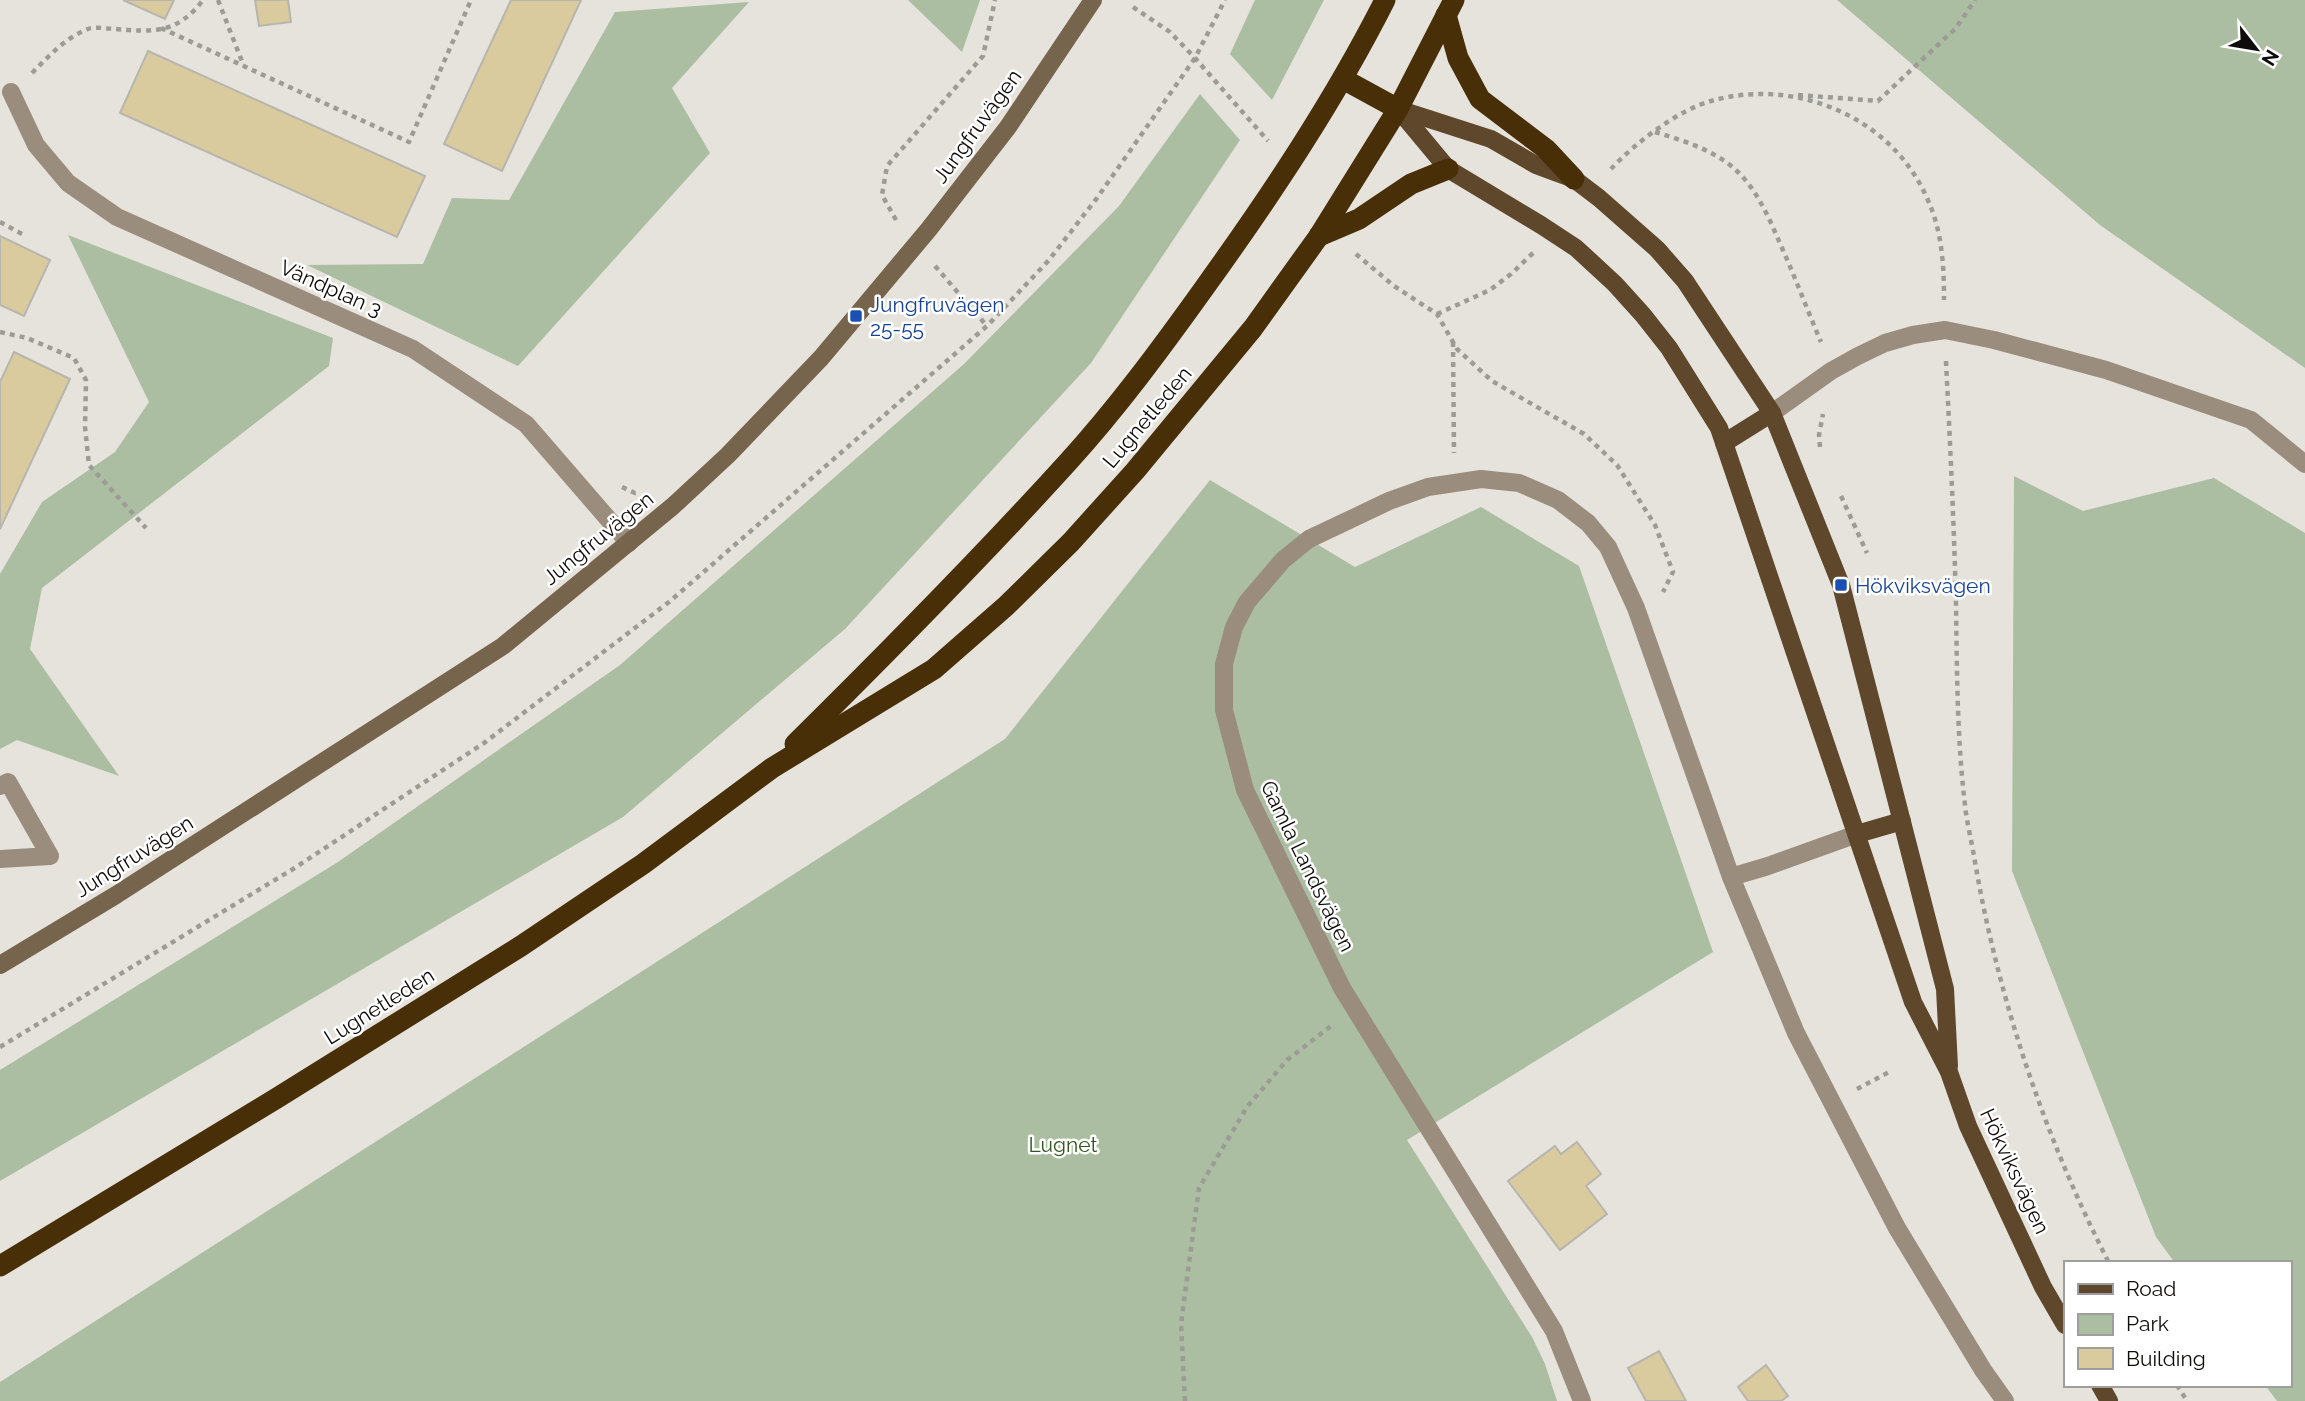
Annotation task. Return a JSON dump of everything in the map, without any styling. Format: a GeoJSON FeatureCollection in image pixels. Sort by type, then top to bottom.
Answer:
{"type":"FeatureCollection","features":[{"type":"Feature","properties":{"kind":"highway","name":"Lugnetleden"},"geometry":{"type":"LineString","coordinates":[[772,768],[906,634],[1069,461],[1149,365],[1295,159],[1343,79],[1385,0]]}},
{"type":"Feature","properties":{"kind":"highway","name":"Lugnetleden"},"geometry":{"type":"LineString","coordinates":[[0,1266],[521,946],[643,864],[772,768],[934,669],[1006,606],[1071,542],[1135,471],[1253,328],[1319,236],[1398,109],[1450,7]]}},
{"type":"Feature","properties":{"kind":"highway"},"geometry":{"type":"LineString","coordinates":[[1450,7],[1458,58],[1480,99],[1546,149],[1574,179]]}},
{"type":"Feature","properties":{"kind":"highway"},"geometry":{"type":"LineString","coordinates":[[1343,79],[1398,109]]}},
{"type":"Feature","properties":{"kind":"highway"},"geometry":{"type":"LineString","coordinates":[[1319,236],[1359,219],[1410,184],[1448,169]]}},
{"type":"Feature","properties":{"kind":"main road","name":"Hökviksvägen"},"geometry":{"type":"LineString","coordinates":[[1398,109],[1448,169],[1576,248],[1615,284],[1670,348],[1719,428],[1913,1002],[1949,1072],[1968,1126],[2043,1287],[2064,1323]]}},
{"type":"Feature","properties":{"kind":"main road","name":"Hökviksvägen"},"geometry":{"type":"LineString","coordinates":[[1398,109],[1491,139],[1536,165],[1574,179],[1599,198],[1657,249],[1685,281],[1772,413],[1841,585],[1945,989],[1949,1072]]}},
{"type":"Feature","properties":{"kind":"main road"},"geometry":{"type":"LineString","coordinates":[[1724,443],[1772,413]]}},
{"type":"Feature","properties":{"kind":"main road"},"geometry":{"type":"LineString","coordinates":[[1857,834],[1902,821]]}},
{"type":"Feature","properties":{"kind":"street","name":"Jungfruvägen"},"geometry":{"type":"LineString","coordinates":[[0,965],[183,853],[503,646],[629,543],[728,455],[821,358],[915,246],[1008,127],[1093,0]]}},
{"type":"Feature","properties":{"kind":"street","name":"Vändplan 3"},"geometry":{"type":"LineString","coordinates":[[12,92],[36,145],[68,183],[117,217],[413,349],[526,424],[629,543]]}},
{"type":"Feature","properties":{"kind":"street"},"geometry":{"type":"LineString","coordinates":[[1772,413],[1830,371],[1885,343],[1945,330],[1994,340],[2106,370],[2251,420],[2305,464]]}},
{"type":"Feature","properties":{"kind":"street","name":"Gamla Landsvägen"},"geometry":{"type":"LineString","coordinates":[[1582,1401],[1554,1331],[1342,988],[1245,790],[1224,710],[1224,664],[1234,627],[1247,602],[1283,560],[1309,539],[1389,500],[1428,487],[1481,479],[1519,483],[1558,500],[1588,523],[1608,547],[1636,608],[1731,877],[1796,1033],[1885,1205],[1983,1370],[2005,1401]]}},
{"type":"Feature","properties":{"kind":"street"},"geometry":{"type":"LineString","coordinates":[[0,786],[8,782],[50,856],[0,859]]}},
{"type":"Feature","properties":{"kind":"street"},"geometry":{"type":"LineString","coordinates":[[1731,877],[1857,834]]}},
{"type":"Feature","properties":{"kind":"path"},"geometry":{"type":"LineString","coordinates":[[12,92],[65,40],[91,28],[147,32],[181,23],[203,0]]}},
{"type":"Feature","properties":{"kind":"path"},"geometry":{"type":"LineString","coordinates":[[218,0],[243,64]]}},
{"type":"Feature","properties":{"kind":"path"},"geometry":{"type":"LineString","coordinates":[[161,28],[409,142],[471,0]]}},
{"type":"Feature","properties":{"kind":"path"},"geometry":{"type":"LineString","coordinates":[[987,326],[946,277],[903,233],[882,195],[887,166],[983,56],[995,0]]}},
{"type":"Feature","properties":{"kind":"path"},"geometry":{"type":"LineString","coordinates":[[0,1047],[293,869],[484,743],[669,602],[987,326],[1049,260],[1097,198],[1195,58],[1226,0]]}},
{"type":"Feature","properties":{"kind":"path"},"geometry":{"type":"LineString","coordinates":[[1610,170],[1630,148],[1682,113],[1709,101],[1738,94],[1769,93],[1878,101],[1956,28],[1975,0]]}},
{"type":"Feature","properties":{"kind":"path"},"geometry":{"type":"LineString","coordinates":[[1133,7],[1170,32],[1274,148]]}},
{"type":"Feature","properties":{"kind":"path"},"geometry":{"type":"LineString","coordinates":[[1769,93],[1822,104],[1863,121],[1906,163],[1926,195],[1940,234],[1944,273],[1953,503],[1958,703],[1965,805],[2001,983],[2027,1068],[2094,1235],[2108,1261]]}},
{"type":"Feature","properties":{"kind":"path"},"geometry":{"type":"LineString","coordinates":[[1655,132],[1711,152],[1730,165],[1751,186],[1766,212],[1825,352],[1837,394],[1824,413],[1819,435],[1821,456]]}},
{"type":"Feature","properties":{"kind":"path"},"geometry":{"type":"LineString","coordinates":[[0,222],[24,235]]}},
{"type":"Feature","properties":{"kind":"path"},"geometry":{"type":"LineString","coordinates":[[1437,314],[1490,290],[1542,244]]}},
{"type":"Feature","properties":{"kind":"path"},"geometry":{"type":"LineString","coordinates":[[1356,254],[1394,286],[1437,314],[1457,349],[1492,381],[1584,435],[1617,465],[1655,525],[1673,572],[1660,598],[1636,608]]}},
{"type":"Feature","properties":{"kind":"path"},"geometry":{"type":"LineString","coordinates":[[0,332],[27,338],[74,359],[86,380],[85,427],[89,465],[146,528]]}},
{"type":"Feature","properties":{"kind":"path"},"geometry":{"type":"LineString","coordinates":[[1453,342],[1454,483]]}},
{"type":"Feature","properties":{"kind":"path"},"geometry":{"type":"LineString","coordinates":[[618,485],[635,493],[645,492]]}},
{"type":"Feature","properties":{"kind":"path"},"geometry":{"type":"LineString","coordinates":[[1839,491],[1867,553]]}},
{"type":"Feature","properties":{"kind":"path"},"geometry":{"type":"LineString","coordinates":[[1185,1401],[1181,1324],[1199,1188],[1247,1107],[1287,1060],[1355,1007]]}},
{"type":"Feature","properties":{"kind":"green space"},"geometry":{"type":"Polygon","coordinates":[[[908,0],[980,0],[962,52],[908,0]]]}},
{"type":"Feature","properties":{"kind":"green space"},"geometry":{"type":"Polygon","coordinates":[[[1255,0],[1324,0],[1272,100],[1230,54],[1255,0]]]}},
{"type":"Feature","properties":{"kind":"green space"},"geometry":{"type":"Polygon","coordinates":[[[1837,0],[2305,0],[2305,368],[2100,225],[1837,0]]]}},
{"type":"Feature","properties":{"kind":"green space"},"geometry":{"type":"Polygon","coordinates":[[[749,2],[672,88],[710,153],[518,366],[307,265],[423,264],[452,198],[509,200],[615,12],[749,2]]]}},
{"type":"Feature","properties":{"kind":"green space"},"geometry":{"type":"Polygon","coordinates":[[[1200,94],[1240,140],[1091,363],[845,629],[623,817],[0,1181],[0,1070],[338,862],[620,665],[964,364],[1119,206],[1200,94]]]}},
{"type":"Feature","properties":{"kind":"green space"},"geometry":{"type":"Polygon","coordinates":[[[68,235],[333,338],[329,366],[42,588],[30,649],[119,776],[17,740],[0,749],[0,574],[42,502],[115,452],[149,402],[68,235]]]}},
{"type":"Feature","properties":{"kind":"green space"},"geometry":{"type":"Polygon","coordinates":[[[2014,476],[2083,511],[2214,478],[2305,533],[2305,1401],[2277,1401],[2266,1387],[2291,1387],[2291,1261],[2174,1261],[2156,1237],[2012,871],[2014,476]]]}},
{"type":"Feature","properties":{"kind":"green space","name":"Lugnet"},"geometry":{"type":"Polygon","coordinates":[[[1210,480],[1355,567],[1481,507],[1579,566],[1713,952],[1407,1140],[1532,1337],[1545,1364],[1557,1401],[0,1401],[0,1382],[1005,739],[1210,480]]]}},
{"type":"Feature","properties":{"kind":"building"},"geometry":{"type":"Polygon","coordinates":[[[123,0],[174,0],[165,19],[123,0]]]}},
{"type":"Feature","properties":{"kind":"building"},"geometry":{"type":"Polygon","coordinates":[[[255,0],[288,0],[291,22],[259,26],[255,0]]]}},
{"type":"Feature","properties":{"kind":"building"},"geometry":{"type":"Polygon","coordinates":[[[511,0],[581,0],[502,171],[444,144],[511,0]]]}},
{"type":"Feature","properties":{"kind":"building"},"geometry":{"type":"Polygon","coordinates":[[[148,51],[425,176],[397,237],[120,113],[148,51]]]}},
{"type":"Feature","properties":{"kind":"building"},"geometry":{"type":"Polygon","coordinates":[[[0,236],[50,260],[24,316],[0,305],[0,236]]]}},
{"type":"Feature","properties":{"kind":"building"},"geometry":{"type":"Polygon","coordinates":[[[14,352],[70,379],[0,529],[0,382],[14,352]]]}},
{"type":"Feature","properties":{"kind":"building"},"geometry":{"type":"Polygon","coordinates":[[[1577,1142],[1601,1174],[1586,1186],[1607,1214],[1560,1250],[1508,1181],[1555,1146],[1561,1154],[1577,1142]]]}},
{"type":"Feature","properties":{"kind":"building"},"geometry":{"type":"Polygon","coordinates":[[[1659,1351],[1686,1401],[1646,1401],[1628,1368],[1659,1351]]]}},
{"type":"Feature","properties":{"kind":"building"},"geometry":{"type":"Polygon","coordinates":[[[1766,1365],[1788,1396],[1781,1401],[1748,1401],[1738,1387],[1766,1365]]]}},
{"type":"Feature","properties":{"kind":"place","name":"Jungfruvägen 25-55"},"geometry":{"type":"Point","coordinates":[856,316]}},
{"type":"Feature","properties":{"kind":"place","name":"Hökviksvägen"},"geometry":{"type":"Point","coordinates":[1841,585]}}]}
